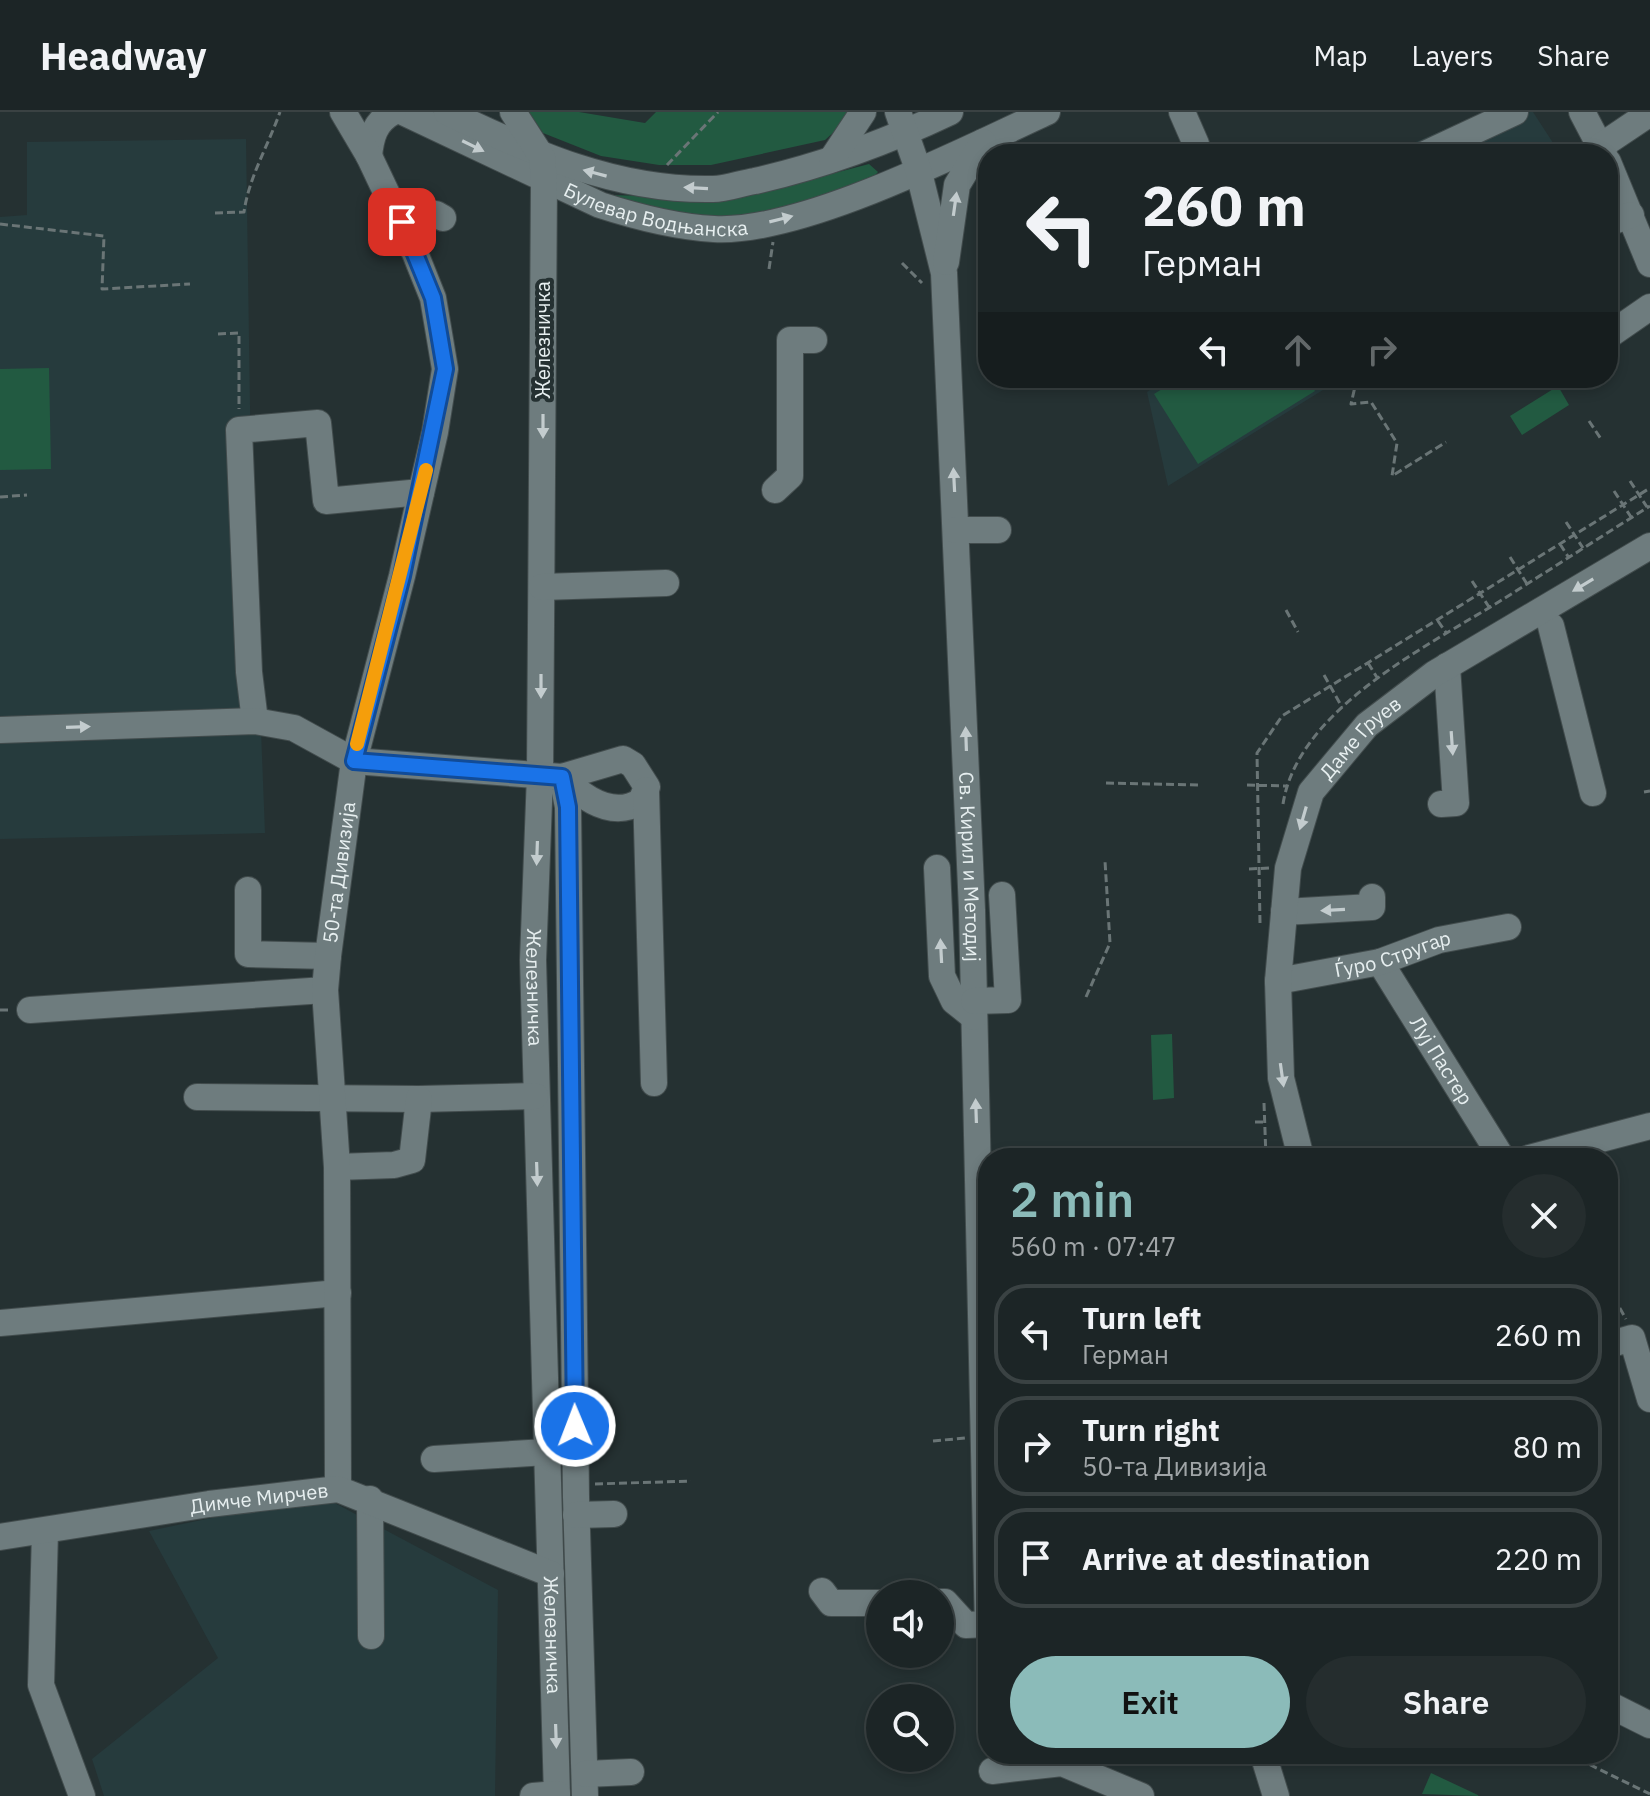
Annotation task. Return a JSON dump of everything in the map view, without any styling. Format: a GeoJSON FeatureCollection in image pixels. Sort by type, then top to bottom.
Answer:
{"type":"FeatureCollection","features":[{"type":"Feature","properties":{"kind":"street","name":"50-та Дивизија"},"geometry":{"type":"LineString","coordinates":[[338,1489],[337,1167],[325,990],[328,956],[354,761],[421,492],[445,369],[433,298],[402,222],[343,112]]}},
{"type":"Feature","properties":{"kind":"street"},"geometry":{"type":"LineString","coordinates":[[369,156],[375,130],[393,112]]}},
{"type":"Feature","properties":{"kind":"street","name":"Булевар Водњанска"},"geometry":{"type":"LineString","coordinates":[[403,112],[543,168],[648,186],[716,189],[788,173],[832,159],[901,122],[950,112]]}},
{"type":"Feature","properties":{"kind":"street","name":"Булевар Водњанска"},"geometry":{"type":"LineString","coordinates":[[447,112],[634,216],[716,229],[777,222],[978,144]]}},
{"type":"Feature","properties":{"kind":"street"},"geometry":{"type":"LineString","coordinates":[[513,112],[543,168]]}},
{"type":"Feature","properties":{"kind":"street"},"geometry":{"type":"LineString","coordinates":[[832,159],[863,112]]}},
{"type":"Feature","properties":{"kind":"street","name":"Булевар Водњанска"},"geometry":{"type":"LineString","coordinates":[[978,144],[1047,112]]}},
{"type":"Feature","properties":{"kind":"street"},"geometry":{"type":"LineString","coordinates":[[1182,112],[1193,144]]}},
{"type":"Feature","properties":{"kind":"street"},"geometry":{"type":"LineString","coordinates":[[1446,144],[1515,112]]}},
{"type":"Feature","properties":{"kind":"street"},"geometry":{"type":"LineString","coordinates":[[1582,112],[1599,144]]}},
{"type":"Feature","properties":{"kind":"street"},"geometry":{"type":"LineString","coordinates":[[1615,144],[1650,113]]}},
{"type":"Feature","properties":{"kind":"street","name":"Св. Кирил и Методиј"},"geometry":{"type":"LineString","coordinates":[[901,122],[918,169],[944,273],[980,1148]]}},
{"type":"Feature","properties":{"kind":"street"},"geometry":{"type":"LineString","coordinates":[[944,273],[957,185],[978,150]]}},
{"type":"Feature","properties":{"kind":"street","name":"Железничка"},"geometry":{"type":"LineString","coordinates":[[543,168],[542,587],[551,776],[533,960],[551,1574],[549,1795]]}},
{"type":"Feature","properties":{"kind":"street"},"geometry":{"type":"LineString","coordinates":[[402,222],[436,214],[443,218]]}},
{"type":"Feature","properties":{"kind":"street"},"geometry":{"type":"LineString","coordinates":[[1620,219],[1650,264]]}},
{"type":"Feature","properties":{"kind":"street"},"geometry":{"type":"LineString","coordinates":[[1618,329],[1650,307]]}},
{"type":"Feature","properties":{"kind":"street"},"geometry":{"type":"LineString","coordinates":[[775,490],[790,476],[790,340],[814,340]]}},
{"type":"Feature","properties":{"kind":"street"},"geometry":{"type":"LineString","coordinates":[[255,721],[249,672],[239,430],[318,423],[326,501],[421,492]]}},
{"type":"Feature","properties":{"kind":"street"},"geometry":{"type":"LineString","coordinates":[[956,530],[998,530]]}},
{"type":"Feature","properties":{"kind":"street","name":"Даме Груев"},"geometry":{"type":"LineString","coordinates":[[1298,1148],[1281,1078],[1278,981],[1288,868],[1311,792],[1367,725],[1447,666],[1650,546]]}},
{"type":"Feature","properties":{"kind":"street"},"geometry":{"type":"LineString","coordinates":[[542,587],[666,583]]}},
{"type":"Feature","properties":{"kind":"street"},"geometry":{"type":"LineString","coordinates":[[1551,626],[1593,793]]}},
{"type":"Feature","properties":{"kind":"street"},"geometry":{"type":"LineString","coordinates":[[1441,804],[1456,803],[1447,666]]}},
{"type":"Feature","properties":{"kind":"street"},"geometry":{"type":"LineString","coordinates":[[0,730],[255,721],[294,728],[354,761],[551,776],[623,759],[643,777],[646,790],[654,1083]]}},
{"type":"Feature","properties":{"kind":"street"},"geometry":{"type":"LineString","coordinates":[[551,776],[580,795],[610,808],[634,806],[646,790]]}},
{"type":"Feature","properties":{"kind":"street"},"geometry":{"type":"LineString","coordinates":[[551,776],[568,807],[576,1499],[585,1785],[631,1772]]}},
{"type":"Feature","properties":{"kind":"street"},"geometry":{"type":"LineString","coordinates":[[937,868],[942,976],[954,1001],[974,1009],[1008,1000],[1002,895]]}},
{"type":"Feature","properties":{"kind":"street"},"geometry":{"type":"LineString","coordinates":[[248,890],[248,954],[328,956]]}},
{"type":"Feature","properties":{"kind":"street"},"geometry":{"type":"LineString","coordinates":[[1284,912],[1372,907],[1372,897]]}},
{"type":"Feature","properties":{"kind":"street","name":"Ѓуро Стругар"},"geometry":{"type":"LineString","coordinates":[[1278,981],[1380,962],[1439,940],[1508,927]]}},
{"type":"Feature","properties":{"kind":"street","name":"Луј Пастер"},"geometry":{"type":"LineString","coordinates":[[1380,962],[1496,1148]]}},
{"type":"Feature","properties":{"kind":"street"},"geometry":{"type":"LineString","coordinates":[[30,1010],[325,990]]}},
{"type":"Feature","properties":{"kind":"street"},"geometry":{"type":"LineString","coordinates":[[197,1097],[419,1099],[535,1096]]}},
{"type":"Feature","properties":{"kind":"street"},"geometry":{"type":"LineString","coordinates":[[337,1167],[394,1165],[412,1160],[419,1099]]}},
{"type":"Feature","properties":{"kind":"street"},"geometry":{"type":"LineString","coordinates":[[1567,1148],[1650,1126]]}},
{"type":"Feature","properties":{"kind":"street"},"geometry":{"type":"LineString","coordinates":[[0,1323],[338,1293]]}},
{"type":"Feature","properties":{"kind":"street"},"geometry":{"type":"LineString","coordinates":[[1620,1342],[1640,1365],[1650,1399]]}},
{"type":"Feature","properties":{"kind":"street"},"geometry":{"type":"LineString","coordinates":[[434,1459],[546,1452]]}},
{"type":"Feature","properties":{"kind":"street","name":"Димче Мирчев"},"geometry":{"type":"LineString","coordinates":[[0,1537],[209,1504],[338,1489],[370,1499],[551,1574]]}},
{"type":"Feature","properties":{"kind":"street"},"geometry":{"type":"LineString","coordinates":[[549,1498],[576,1499],[614,1514]]}},
{"type":"Feature","properties":{"kind":"street"},"geometry":{"type":"LineString","coordinates":[[370,1499],[371,1636]]}},
{"type":"Feature","properties":{"kind":"street"},"geometry":{"type":"LineString","coordinates":[[45,1531],[41,1685],[82,1796]]}},
{"type":"Feature","properties":{"kind":"street"},"geometry":{"type":"LineString","coordinates":[[822,1591],[831,1603],[866,1603]]}},
{"type":"Feature","properties":{"kind":"street"},"geometry":{"type":"LineString","coordinates":[[954,1612],[966,1625],[978,1626]]}},
{"type":"Feature","properties":{"kind":"street"},"geometry":{"type":"LineString","coordinates":[[1618,1709],[1650,1725]]}},
{"type":"Feature","properties":{"kind":"street"},"geometry":{"type":"LineString","coordinates":[[992,1774],[1056,1764]]}},
{"type":"Feature","properties":{"kind":"street"},"geometry":{"type":"LineString","coordinates":[[1064,1764],[1141,1796]]}},
{"type":"Feature","properties":{"kind":"street"},"geometry":{"type":"LineString","coordinates":[[1266,1764],[1276,1796]]}},
{"type":"Feature","properties":{"kind":"path"},"geometry":{"type":"LineString","coordinates":[[215,213],[244,212],[248,185],[267,150],[280,112]]}},
{"type":"Feature","properties":{"kind":"path"},"geometry":{"type":"LineString","coordinates":[[648,186],[718,112]]}},
{"type":"Feature","properties":{"kind":"path"},"geometry":{"type":"LineString","coordinates":[[0,224],[104,236],[102,289],[190,284]]}},
{"type":"Feature","properties":{"kind":"path"},"geometry":{"type":"LineString","coordinates":[[769,269],[773,242]]}},
{"type":"Feature","properties":{"kind":"path"},"geometry":{"type":"LineString","coordinates":[[218,334],[239,333],[239,430]]}},
{"type":"Feature","properties":{"kind":"path"},"geometry":{"type":"LineString","coordinates":[[1355,388],[1351,404],[1371,402],[1397,443],[1392,476],[1446,442]]}},
{"type":"Feature","properties":{"kind":"path"},"geometry":{"type":"LineString","coordinates":[[1589,421],[1601,439]]}},
{"type":"Feature","properties":{"kind":"path"},"geometry":{"type":"LineString","coordinates":[[1630,481],[1647,507]]}},
{"type":"Feature","properties":{"kind":"path"},"geometry":{"type":"LineString","coordinates":[[1260,928],[1257,753],[1282,716],[1650,488]]}},
{"type":"Feature","properties":{"kind":"path"},"geometry":{"type":"LineString","coordinates":[[1614,491],[1631,517]]}},
{"type":"Feature","properties":{"kind":"path"},"geometry":{"type":"LineString","coordinates":[[0,497],[27,495]]}},
{"type":"Feature","properties":{"kind":"path"},"geometry":{"type":"LineString","coordinates":[[1566,522],[1583,548]]}},
{"type":"Feature","properties":{"kind":"path"},"geometry":{"type":"LineString","coordinates":[[1560,544],[1569,558]]}},
{"type":"Feature","properties":{"kind":"path"},"geometry":{"type":"LineString","coordinates":[[1510,557],[1527,584]]}},
{"type":"Feature","properties":{"kind":"path"},"geometry":{"type":"LineString","coordinates":[[1472,581],[1489,607]]}},
{"type":"Feature","properties":{"kind":"path"},"geometry":{"type":"LineString","coordinates":[[1286,610],[1298,632]]}},
{"type":"Feature","properties":{"kind":"path"},"geometry":{"type":"LineString","coordinates":[[1437,620],[1447,634]]}},
{"type":"Feature","properties":{"kind":"path"},"geometry":{"type":"LineString","coordinates":[[1368,663],[1378,679]]}},
{"type":"Feature","properties":{"kind":"path"},"geometry":{"type":"LineString","coordinates":[[1324,675],[1342,707]]}},
{"type":"Feature","properties":{"kind":"path"},"geometry":{"type":"LineString","coordinates":[[1106,783],[1198,785]]}},
{"type":"Feature","properties":{"kind":"path"},"geometry":{"type":"LineString","coordinates":[[1247,785],[1286,786]]}},
{"type":"Feature","properties":{"kind":"path"},"geometry":{"type":"LineString","coordinates":[[1644,792],[1650,791]]}},
{"type":"Feature","properties":{"kind":"path"},"geometry":{"type":"LineString","coordinates":[[1086,997],[1110,943],[1105,861]]}},
{"type":"Feature","properties":{"kind":"path"},"geometry":{"type":"LineString","coordinates":[[1249,869],[1274,867]]}},
{"type":"Feature","properties":{"kind":"path"},"geometry":{"type":"LineString","coordinates":[[1264,1095],[1265,1148]]}},
{"type":"Feature","properties":{"kind":"path"},"geometry":{"type":"LineString","coordinates":[[1255,1122],[1264,1122]]}},
{"type":"Feature","properties":{"kind":"path"},"geometry":{"type":"LineString","coordinates":[[1618,1301],[1623,1308],[1620,1342]]}},
{"type":"Feature","properties":{"kind":"path"},"geometry":{"type":"LineString","coordinates":[[933,1441],[965,1438]]}},
{"type":"Feature","properties":{"kind":"path"},"geometry":{"type":"LineString","coordinates":[[576,1499],[691,1481]]}},
{"type":"Feature","properties":{"kind":"path"},"geometry":{"type":"LineString","coordinates":[[1588,1764],[1650,1794]]}},
{"type":"Feature","properties":{"kind":"shaded area"},"geometry":{"type":"Polygon","coordinates":[[[1485,112],[1533,112],[1554,144],[1411,144],[1485,112]]]}},
{"type":"Feature","properties":{"kind":"shaded area"},"geometry":{"type":"Polygon","coordinates":[[[246,139],[251,472],[265,833],[0,839],[0,217],[27,215],[27,142],[246,139]]]}},
{"type":"Feature","properties":{"kind":"shaded area"},"geometry":{"type":"Polygon","coordinates":[[[1153,388],[1326,388],[1168,486],[1147,392],[1153,388]]]}},
{"type":"Feature","properties":{"kind":"shaded area"},"geometry":{"type":"Polygon","coordinates":[[[329,1500],[498,1590],[495,1796],[104,1796],[92,1759],[218,1658],[149,1531],[259,1508],[329,1500]]]}},
{"type":"Feature","properties":{"kind":"green space"},"geometry":{"type":"Polygon","coordinates":[[[529,112],[579,112],[645,123],[656,112],[849,112],[848,119],[825,140],[711,165],[659,165],[601,156],[543,133],[529,112]]]}},
{"type":"Feature","properties":{"kind":"green space"},"geometry":{"type":"Polygon","coordinates":[[[869,164],[878,172],[871,180],[796,207],[750,216],[706,217],[600,195],[716,197],[797,183],[869,164]]]}},
{"type":"Feature","properties":{"kind":"green space"},"geometry":{"type":"Polygon","coordinates":[[[49,368],[51,469],[0,470],[0,369],[49,368]]]}},
{"type":"Feature","properties":{"kind":"green space"},"geometry":{"type":"Polygon","coordinates":[[[1164,388],[1313,388],[1315,391],[1198,464],[1154,394],[1164,388]]]}},
{"type":"Feature","properties":{"kind":"green space"},"geometry":{"type":"Polygon","coordinates":[[[1555,388],[1559,388],[1569,405],[1522,435],[1510,416],[1555,388]]]}},
{"type":"Feature","properties":{"kind":"green space"},"geometry":{"type":"Polygon","coordinates":[[[1172,1034],[1174,1098],[1153,1100],[1151,1035],[1172,1034]]]}},
{"type":"Feature","properties":{"kind":"green space"},"geometry":{"type":"Polygon","coordinates":[[[1431,1773],[1480,1796],[1422,1794],[1431,1773]]]}},
{"type":"Feature","properties":{"kind":"slow traffic"},"geometry":{"type":"LineString","coordinates":[[357,744],[402,576],[426,470]]}},
{"type":"Feature","properties":{"kind":"route"},"geometry":{"type":"LineString","coordinates":[[402,222],[433,298],[445,369],[435,432],[402,576],[368,696],[354,761],[562,777],[568,807],[575,1426]]}}]}
